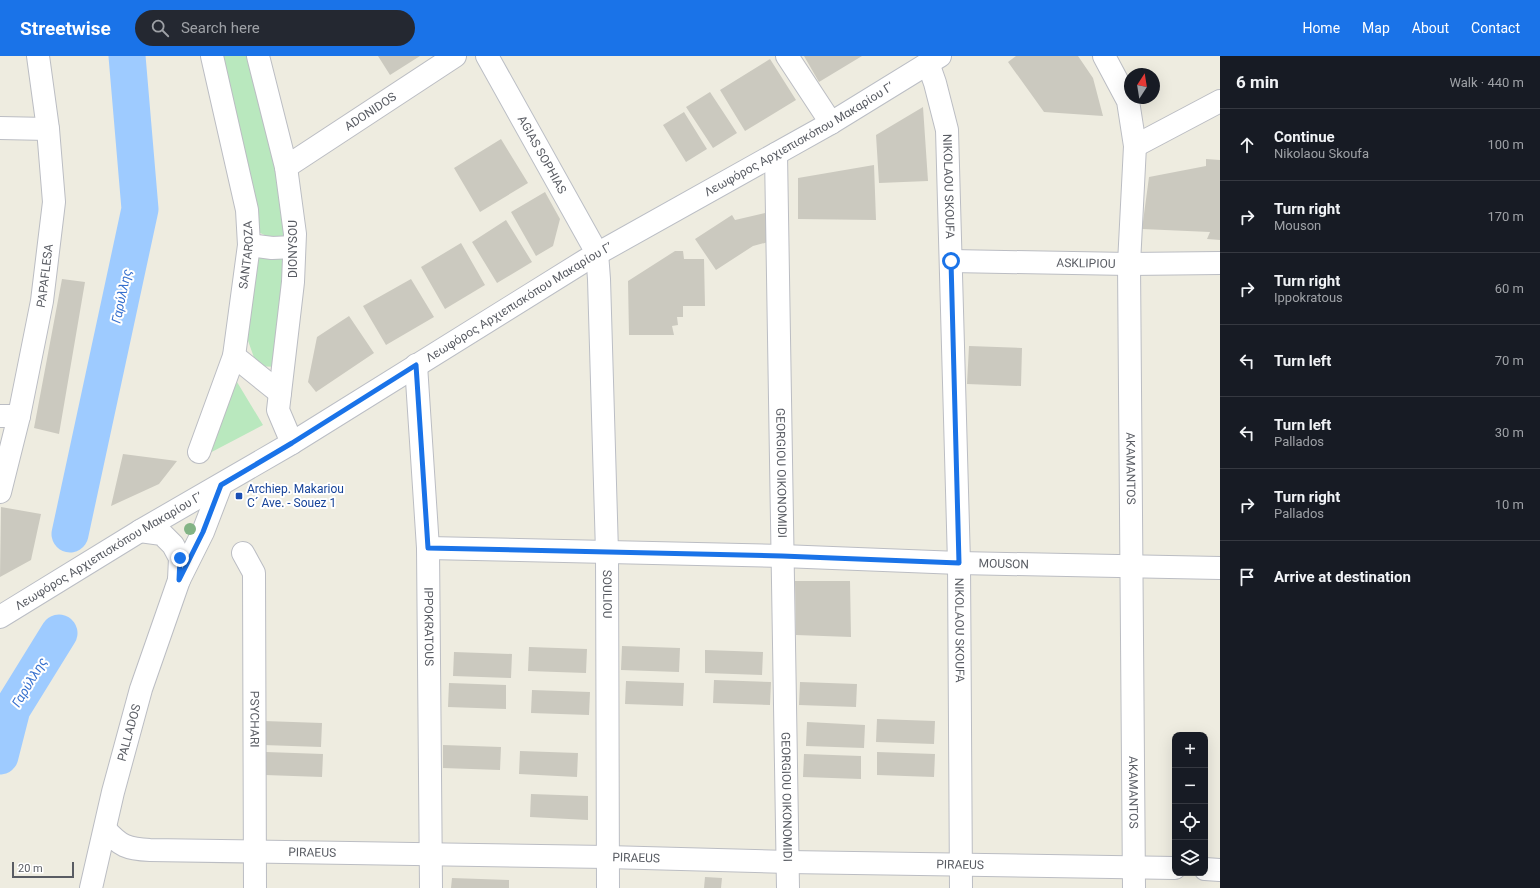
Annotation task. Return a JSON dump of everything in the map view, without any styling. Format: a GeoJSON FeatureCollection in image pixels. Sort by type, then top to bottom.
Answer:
{"type":"FeatureCollection","features":[{"type":"Feature","properties":{"kind":"street","name":"PAPAFLESA"},"geometry":{"type":"LineString","coordinates":[[0,492],[10,416],[42,301],[54,202],[48,129],[38,56]]}},
{"type":"Feature","properties":{"kind":"street","name":"SANTAROZA"},"geometry":{"type":"LineString","coordinates":[[199,452],[234,356],[249,245],[247,210],[212,56]]}},
{"type":"Feature","properties":{"kind":"street","name":"DIONYSOU"},"geometry":{"type":"LineString","coordinates":[[258,56],[286,167],[295,234],[293,282],[278,410],[292,443]]}},
{"type":"Feature","properties":{"kind":"street","name":"ADONIDOS"},"geometry":{"type":"LineString","coordinates":[[286,167],[456,56]]}},
{"type":"Feature","properties":{"kind":"street","name":"AGIAS SOPHIAS"},"geometry":{"type":"LineString","coordinates":[[487,56],[597,253]]}},
{"type":"Feature","properties":{"kind":"street"},"geometry":{"type":"LineString","coordinates":[[787,56],[831,123]]}},
{"type":"Feature","properties":{"kind":"street","name":"AKAMANTOS"},"geometry":{"type":"LineString","coordinates":[[1104,56],[1128,101],[1135,146],[1129,264],[1134,888]]}},
{"type":"Feature","properties":{"kind":"street","name":"Λεωφόρος Αρχιεπισκόπου Μακαρίου Γ’"},"geometry":{"type":"LineString","coordinates":[[0,617],[140,531],[292,443],[597,253],[831,123],[934,60]]}},
{"type":"Feature","properties":{"kind":"street","name":"NIKOLAOU SKOUFA"},"geometry":{"type":"LineString","coordinates":[[934,60],[935,83],[947,130],[959,563],[961,888]]}},
{"type":"Feature","properties":{"kind":"street"},"geometry":{"type":"LineString","coordinates":[[1135,146],[1220,101]]}},
{"type":"Feature","properties":{"kind":"street"},"geometry":{"type":"LineString","coordinates":[[0,128],[48,129]]}},
{"type":"Feature","properties":{"kind":"street","name":"GEORGIOU OIKONOMIDI"},"geometry":{"type":"LineString","coordinates":[[776,154],[788,888]]}},
{"type":"Feature","properties":{"kind":"street"},"geometry":{"type":"LineString","coordinates":[[249,245],[272,248],[294,247]]}},
{"type":"Feature","properties":{"kind":"street","name":"SOULIOU"},"geometry":{"type":"LineString","coordinates":[[597,253],[607,552],[608,888]]}},
{"type":"Feature","properties":{"kind":"street","name":"ASKLIPIOU"},"geometry":{"type":"LineString","coordinates":[[951,261],[1129,264],[1220,263]]}},
{"type":"Feature","properties":{"kind":"street"},"geometry":{"type":"LineString","coordinates":[[234,356],[280,393]]}},
{"type":"Feature","properties":{"kind":"street","name":"IPPOKRATOUS"},"geometry":{"type":"LineString","coordinates":[[416,365],[428,548],[431,888]]}},
{"type":"Feature","properties":{"kind":"street","name":"PALLADOS"},"geometry":{"type":"LineString","coordinates":[[91,888],[104,829],[141,689],[179,580],[203,532],[221,485]]}},
{"type":"Feature","properties":{"kind":"street","name":"PALLADOS"},"geometry":{"type":"LineString","coordinates":[[140,531],[162,534],[173,545],[180,558],[179,580]]}},
{"type":"Feature","properties":{"kind":"street","name":"MOUSON"},"geometry":{"type":"LineString","coordinates":[[428,548],[782,556],[959,563],[1220,568]]}},
{"type":"Feature","properties":{"kind":"street","name":"PSYCHARI"},"geometry":{"type":"LineString","coordinates":[[243,553],[254,573],[255,888]]}},
{"type":"Feature","properties":{"kind":"street","name":"PIRAEUS"},"geometry":{"type":"LineString","coordinates":[[104,829],[116,841],[132,850],[1172,868]]}},
{"type":"Feature","properties":{"kind":"street"},"geometry":{"type":"LineString","coordinates":[[1208,869],[1220,870]]}},
{"type":"Feature","properties":{"kind":"green space"},"geometry":{"type":"Polygon","coordinates":[[[219,56],[253,56],[289,230],[283,239],[271,238],[258,232],[219,56]]]}},
{"type":"Feature","properties":{"kind":"green space"},"geometry":{"type":"Polygon","coordinates":[[[270,255],[282,259],[287,280],[277,367],[257,366],[246,335],[258,257],[270,255]]]}},
{"type":"Feature","properties":{"kind":"green space"},"geometry":{"type":"Polygon","coordinates":[[[237,382],[263,425],[204,456],[237,382]]]}},
{"type":"Feature","properties":{"kind":"building"},"geometry":{"type":"Polygon","coordinates":[[[378,56],[420,56],[390,75],[378,56]]]}},
{"type":"Feature","properties":{"kind":"building"},"geometry":{"type":"Polygon","coordinates":[[[804,56],[862,56],[819,82],[804,56]]]}},
{"type":"Feature","properties":{"kind":"building"},"geometry":{"type":"Polygon","coordinates":[[[1016,56],[1078,56],[1093,78],[1103,116],[1044,112],[1008,62],[1016,56]]]}},
{"type":"Feature","properties":{"kind":"building"},"geometry":{"type":"Polygon","coordinates":[[[770,59],[796,100],[745,131],[720,90],[770,59]]]}},
{"type":"Feature","properties":{"kind":"building"},"geometry":{"type":"Polygon","coordinates":[[[710,92],[737,133],[713,148],[686,107],[710,92]]]}},
{"type":"Feature","properties":{"kind":"building"},"geometry":{"type":"Polygon","coordinates":[[[923,107],[928,181],[879,183],[876,135],[923,107]]]}},
{"type":"Feature","properties":{"kind":"building"},"geometry":{"type":"Polygon","coordinates":[[[684,112],[707,149],[686,162],[663,125],[684,112]]]}},
{"type":"Feature","properties":{"kind":"building"},"geometry":{"type":"Polygon","coordinates":[[[501,139],[528,183],[480,212],[454,168],[501,139]]]}},
{"type":"Feature","properties":{"kind":"building"},"geometry":{"type":"Polygon","coordinates":[[[1206,159],[1220,160],[1220,240],[1207,239],[1210,232],[1142,229],[1149,177],[1206,166],[1206,159]]]}},
{"type":"Feature","properties":{"kind":"building"},"geometry":{"type":"Polygon","coordinates":[[[874,165],[876,220],[798,219],[798,178],[874,165]]]}},
{"type":"Feature","properties":{"kind":"building"},"geometry":{"type":"Polygon","coordinates":[[[545,192],[560,219],[553,246],[536,256],[511,212],[545,192]]]}},
{"type":"Feature","properties":{"kind":"building"},"geometry":{"type":"Polygon","coordinates":[[[769,212],[772,241],[753,246],[716,270],[695,239],[732,215],[735,220],[769,212]]]}},
{"type":"Feature","properties":{"kind":"building"},"geometry":{"type":"Polygon","coordinates":[[[506,220],[532,262],[497,283],[472,242],[506,220]]]}},
{"type":"Feature","properties":{"kind":"building"},"geometry":{"type":"Polygon","coordinates":[[[461,243],[485,285],[445,309],[421,267],[461,243]]]}},
{"type":"Feature","properties":{"kind":"building"},"geometry":{"type":"Polygon","coordinates":[[[675,251],[683,251],[684,259],[704,259],[705,306],[683,306],[683,317],[677,317],[678,325],[672,326],[674,335],[629,335],[628,281],[675,251]]]}},
{"type":"Feature","properties":{"kind":"building"},"geometry":{"type":"Polygon","coordinates":[[[62,279],[85,282],[59,434],[34,428],[62,279]]]}},
{"type":"Feature","properties":{"kind":"building"},"geometry":{"type":"Polygon","coordinates":[[[411,279],[434,317],[386,345],[363,306],[411,279]]]}},
{"type":"Feature","properties":{"kind":"building"},"geometry":{"type":"Polygon","coordinates":[[[349,316],[374,353],[316,392],[308,382],[317,337],[349,316]]]}},
{"type":"Feature","properties":{"kind":"building"},"geometry":{"type":"Polygon","coordinates":[[[969,346],[1022,348],[1021,386],[967,384],[969,346]]]}},
{"type":"Feature","properties":{"kind":"building"},"geometry":{"type":"Polygon","coordinates":[[[123,454],[177,461],[159,484],[111,506],[123,454]]]}},
{"type":"Feature","properties":{"kind":"building"},"geometry":{"type":"Polygon","coordinates":[[[1,507],[41,514],[31,560],[0,577],[1,507]]]}},
{"type":"Feature","properties":{"kind":"building"},"geometry":{"type":"Polygon","coordinates":[[[795,581],[850,581],[851,637],[796,635],[795,581]]]}},
{"type":"Feature","properties":{"kind":"building"},"geometry":{"type":"Polygon","coordinates":[[[622,646],[680,648],[679,672],[621,670],[622,646]]]}},
{"type":"Feature","properties":{"kind":"building"},"geometry":{"type":"Polygon","coordinates":[[[529,647],[587,649],[586,673],[528,671],[529,647]]]}},
{"type":"Feature","properties":{"kind":"building"},"geometry":{"type":"Polygon","coordinates":[[[705,650],[763,652],[762,675],[705,673],[705,650]]]}},
{"type":"Feature","properties":{"kind":"building"},"geometry":{"type":"Polygon","coordinates":[[[454,652],[512,654],[511,678],[453,676],[454,652]]]}},
{"type":"Feature","properties":{"kind":"building"},"geometry":{"type":"Polygon","coordinates":[[[714,680],[771,682],[770,705],[713,703],[714,680]]]}},
{"type":"Feature","properties":{"kind":"building"},"geometry":{"type":"Polygon","coordinates":[[[626,681],[684,683],[683,706],[625,704],[626,681]]]}},
{"type":"Feature","properties":{"kind":"building"},"geometry":{"type":"Polygon","coordinates":[[[800,682],[857,684],[856,707],[799,705],[800,682]]]}},
{"type":"Feature","properties":{"kind":"building"},"geometry":{"type":"Polygon","coordinates":[[[449,683],[506,685],[506,709],[448,707],[449,683]]]}},
{"type":"Feature","properties":{"kind":"building"},"geometry":{"type":"Polygon","coordinates":[[[532,690],[590,692],[589,715],[531,713],[532,690]]]}},
{"type":"Feature","properties":{"kind":"building"},"geometry":{"type":"Polygon","coordinates":[[[877,719],[935,721],[934,744],[876,742],[877,719]]]}},
{"type":"Feature","properties":{"kind":"building"},"geometry":{"type":"Polygon","coordinates":[[[264,721],[322,723],[321,747],[263,745],[264,721]]]}},
{"type":"Feature","properties":{"kind":"building"},"geometry":{"type":"Polygon","coordinates":[[[807,722],[865,725],[864,748],[806,746],[807,722]]]}},
{"type":"Feature","properties":{"kind":"building"},"geometry":{"type":"Polygon","coordinates":[[[443,745],[501,747],[500,770],[443,768],[443,745]]]}},
{"type":"Feature","properties":{"kind":"building"},"geometry":{"type":"Polygon","coordinates":[[[520,751],[578,753],[577,777],[519,774],[520,751]]]}},
{"type":"Feature","properties":{"kind":"building"},"geometry":{"type":"Polygon","coordinates":[[[266,752],[323,754],[322,777],[265,775],[266,752]]]}},
{"type":"Feature","properties":{"kind":"building"},"geometry":{"type":"Polygon","coordinates":[[[877,752],[935,754],[934,777],[877,775],[877,752]]]}},
{"type":"Feature","properties":{"kind":"building"},"geometry":{"type":"Polygon","coordinates":[[[804,754],[861,756],[861,779],[803,777],[804,754]]]}},
{"type":"Feature","properties":{"kind":"building"},"geometry":{"type":"Polygon","coordinates":[[[531,794],[588,796],[588,820],[530,817],[531,794]]]}},
{"type":"Feature","properties":{"kind":"building"},"geometry":{"type":"Polygon","coordinates":[[[705,877],[722,878],[721,888],[704,888],[705,877]]]}},
{"type":"Feature","properties":{"kind":"building"},"geometry":{"type":"Polygon","coordinates":[[[452,878],[509,880],[509,888],[451,888],[452,878]]]}},
{"type":"Feature","properties":{"kind":"waterway","name":"Γαρύλλης"},"geometry":{"type":"LineString","coordinates":[[70,534],[140,209],[127,56]]}},
{"type":"Feature","properties":{"kind":"waterway","name":"Γαρύλλης"},"geometry":{"type":"LineString","coordinates":[[0,756],[12,709],[59,633]]}},
{"type":"Feature","properties":{"kind":"place","name":"Archiep. Makariou C´ Ave. - Souez 1"},"geometry":{"type":"Point","coordinates":[239,496]}},
{"type":"Feature","properties":{"kind":"route"},"geometry":{"type":"LineString","coordinates":[[180,558],[179,580],[203,532],[221,485],[292,443],[416,365],[428,548],[782,556],[959,563],[951,261]]}}]}
